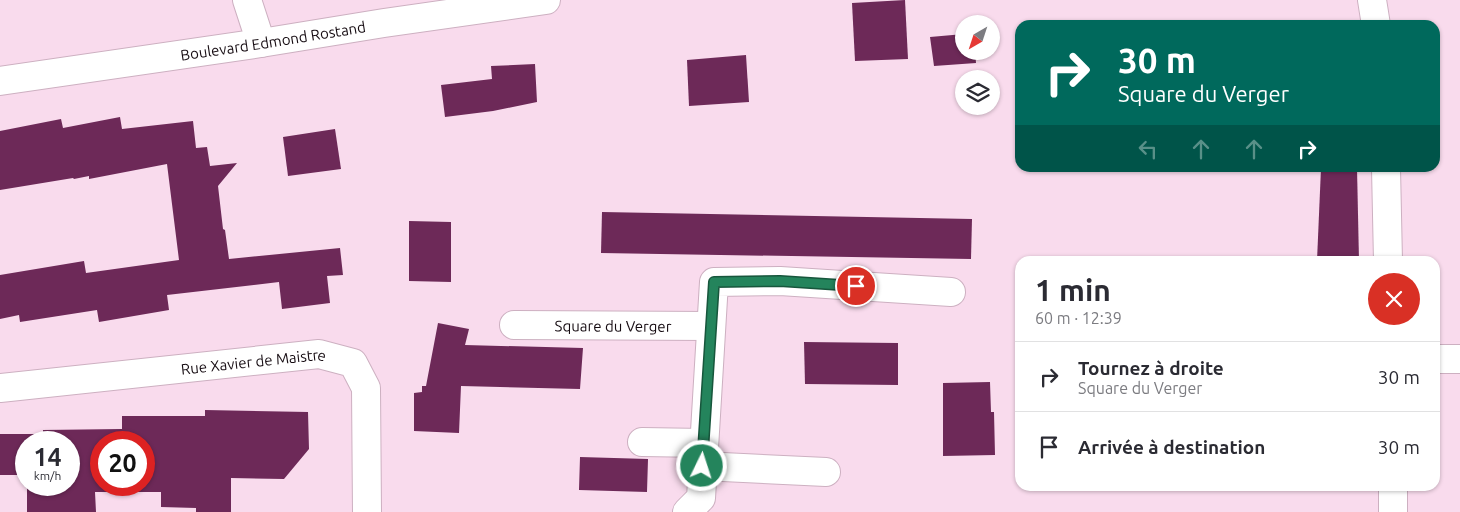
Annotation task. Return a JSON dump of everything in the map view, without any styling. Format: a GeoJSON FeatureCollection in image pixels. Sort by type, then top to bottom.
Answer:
{"type":"FeatureCollection","features":[{"type":"Feature","properties":{"kind":"street"},"geometry":{"type":"LineString","coordinates":[[247,0],[261,43]]}},
{"type":"Feature","properties":{"kind":"street","name":"Boulevard Edmond Rostand"},"geometry":{"type":"LineString","coordinates":[[0,81],[546,0]]}},
{"type":"Feature","properties":{"kind":"street"},"geometry":{"type":"LineString","coordinates":[[1372,0],[1375,20]]}},
{"type":"Feature","properties":{"kind":"street"},"geometry":{"type":"LineString","coordinates":[[1386,172],[1388,256]]}},
{"type":"Feature","properties":{"kind":"street"},"geometry":{"type":"LineString","coordinates":[[687,512],[700,498],[714,282],[780,281],[951,292]]}},
{"type":"Feature","properties":{"kind":"street","name":"Square du Verger"},"geometry":{"type":"LineString","coordinates":[[514,326],[711,326]]}},
{"type":"Feature","properties":{"kind":"street","name":"Rue Xavier de Maistre"},"geometry":{"type":"LineString","coordinates":[[0,388],[319,354],[353,363],[366,388],[367,512]]}},
{"type":"Feature","properties":{"kind":"street"},"geometry":{"type":"LineString","coordinates":[[1440,359],[1460,359]]}},
{"type":"Feature","properties":{"kind":"street"},"geometry":{"type":"LineString","coordinates":[[642,442],[703,454],[826,472]]}},
{"type":"Feature","properties":{"kind":"street"},"geometry":{"type":"LineString","coordinates":[[1393,491],[1393,512]]}},
{"type":"Feature","properties":{"kind":"building"},"geometry":{"type":"Polygon","coordinates":[[[905,0],[908,59],[855,61],[852,3],[905,0]]]}},
{"type":"Feature","properties":{"kind":"building"},"geometry":{"type":"Polygon","coordinates":[[[955,35],[955,60],[976,60],[976,63],[934,66],[930,37],[955,35]]]}},
{"type":"Feature","properties":{"kind":"building"},"geometry":{"type":"Polygon","coordinates":[[[746,55],[749,102],[689,106],[687,60],[746,55]]]}},
{"type":"Feature","properties":{"kind":"building"},"geometry":{"type":"Polygon","coordinates":[[[535,64],[537,102],[493,111],[445,117],[441,85],[492,79],[491,66],[535,64]]]}},
{"type":"Feature","properties":{"kind":"building"},"geometry":{"type":"Polygon","coordinates":[[[120,117],[122,129],[193,121],[196,148],[207,147],[210,166],[237,163],[218,186],[229,259],[340,248],[343,275],[327,276],[330,303],[282,309],[279,282],[167,295],[169,310],[99,322],[97,310],[20,322],[19,315],[0,319],[0,275],[84,261],[86,273],[179,260],[167,164],[89,179],[89,176],[0,190],[0,131],[61,119],[63,128],[120,117]]]}},
{"type":"Feature","properties":{"kind":"building"},"geometry":{"type":"Polygon","coordinates":[[[335,129],[341,169],[288,176],[283,137],[335,129]]]}},
{"type":"Feature","properties":{"kind":"building"},"geometry":{"type":"Polygon","coordinates":[[[1321,172],[1357,172],[1359,256],[1317,256],[1321,172]]]}},
{"type":"Feature","properties":{"kind":"building"},"geometry":{"type":"Polygon","coordinates":[[[602,212],[972,219],[971,259],[601,253],[602,212]]]}},
{"type":"Feature","properties":{"kind":"building"},"geometry":{"type":"Polygon","coordinates":[[[409,221],[451,222],[451,282],[409,281],[409,221]]]}},
{"type":"Feature","properties":{"kind":"building"},"geometry":{"type":"Polygon","coordinates":[[[438,323],[469,329],[465,345],[583,348],[580,389],[461,386],[459,433],[414,431],[414,393],[422,392],[422,386],[426,386],[438,323]]]}},
{"type":"Feature","properties":{"kind":"building"},"geometry":{"type":"Polygon","coordinates":[[[804,342],[898,343],[898,385],[805,384],[804,342]]]}},
{"type":"Feature","properties":{"kind":"building"},"geometry":{"type":"Polygon","coordinates":[[[990,382],[991,412],[994,412],[995,455],[943,456],[943,383],[990,382]]]}},
{"type":"Feature","properties":{"kind":"building"},"geometry":{"type":"Polygon","coordinates":[[[205,410],[308,412],[309,449],[284,479],[231,478],[231,512],[196,512],[196,508],[161,507],[161,492],[155,492],[155,431],[90,431],[90,496],[95,496],[96,512],[27,512],[27,496],[80,496],[80,431],[43,430],[122,429],[122,416],[205,416],[205,410]]]}},
{"type":"Feature","properties":{"kind":"building"},"geometry":{"type":"Polygon","coordinates":[[[0,434],[15,434],[15,475],[0,475],[0,434]]]}},
{"type":"Feature","properties":{"kind":"building"},"geometry":{"type":"Polygon","coordinates":[[[580,457],[648,459],[647,492],[579,490],[580,457]]]}},
{"type":"Feature","properties":{"kind":"route"},"geometry":{"type":"LineString","coordinates":[[702,466],[714,282],[780,281],[856,286]]}}]}
